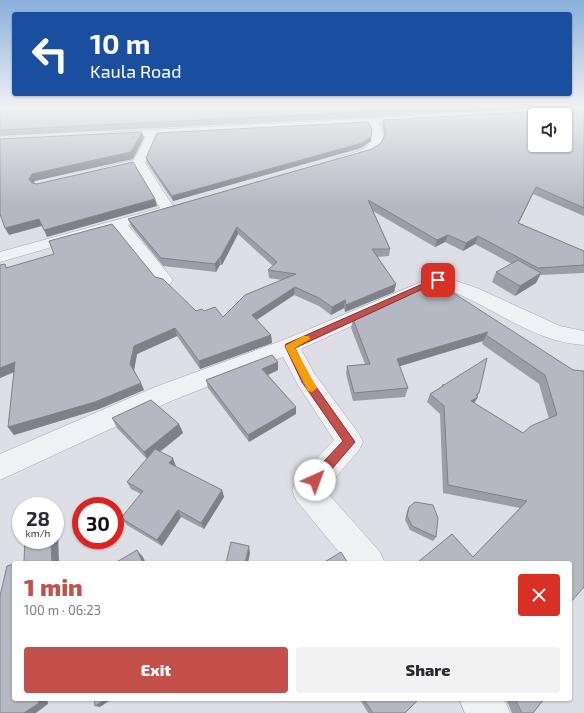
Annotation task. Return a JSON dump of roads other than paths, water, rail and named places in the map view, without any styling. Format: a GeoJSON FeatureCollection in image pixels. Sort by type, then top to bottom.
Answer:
{"type":"FeatureCollection","features":[{"type":"Feature","properties":{"kind":"street"},"geometry":{"type":"LineString","coordinates":[[139,163],[150,139]]}},
{"type":"Feature","properties":{"kind":"street"},"geometry":{"type":"LineString","coordinates":[[331,163],[360,154],[375,146],[378,139]]}},
{"type":"Feature","properties":{"kind":"street"},"geometry":{"type":"LineString","coordinates":[[93,173],[139,163]]}},
{"type":"Feature","properties":{"kind":"street"},"geometry":{"type":"LineString","coordinates":[[139,163],[168,210]]}},
{"type":"Feature","properties":{"kind":"street"},"geometry":{"type":"LineString","coordinates":[[0,257],[183,205]]}},
{"type":"Feature","properties":{"kind":"street"},"geometry":{"type":"LineString","coordinates":[[118,224],[164,280]]}},
{"type":"Feature","properties":{"kind":"street"},"geometry":{"type":"LineString","coordinates":[[0,467],[163,394],[290,346],[438,280],[455,285],[565,336],[584,338]]}},
{"type":"Feature","properties":{"kind":"street"},"geometry":{"type":"LineString","coordinates":[[290,346],[306,379],[350,442],[306,490],[367,561]]}},
{"type":"Feature","properties":{"kind":"street"},"geometry":{"type":"LineString","coordinates":[[481,701],[490,713]]}}]}
